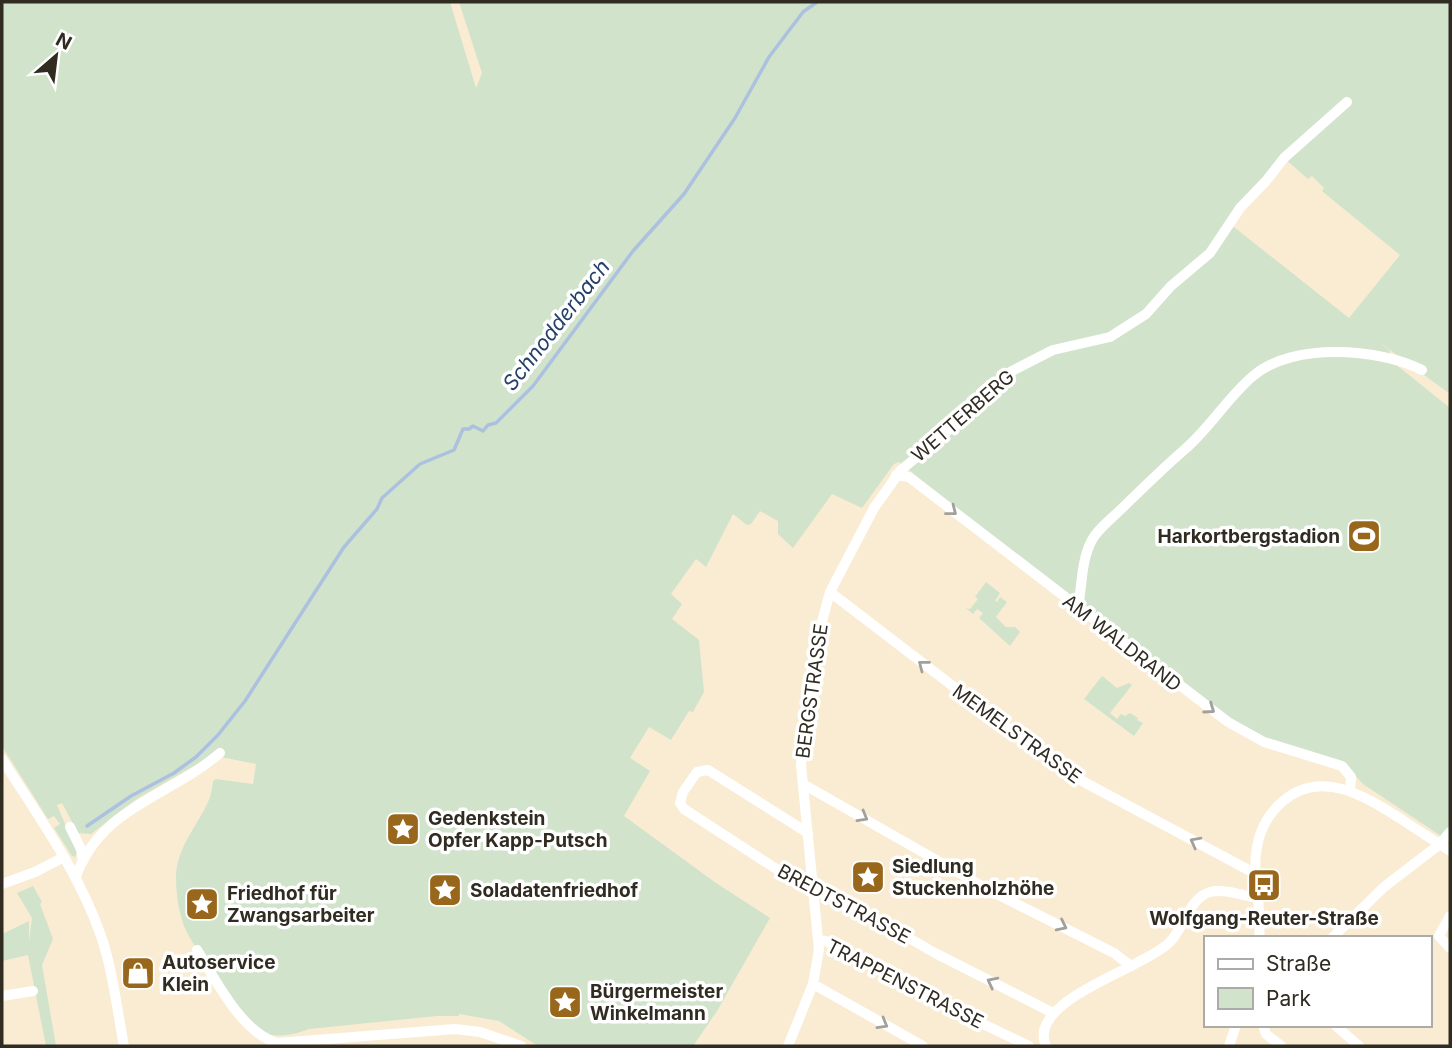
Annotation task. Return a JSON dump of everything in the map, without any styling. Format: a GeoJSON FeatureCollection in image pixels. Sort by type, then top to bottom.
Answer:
{"type":"FeatureCollection","features":[{"type":"Feature","properties":{"kind":"street","name":"WETTERBERG"},"geometry":{"type":"LineString","coordinates":[[896,475],[1012,371],[1053,351],[1110,337],[1146,314],[1171,286],[1210,253],[1240,208],[1284,158],[1347,102]]}},
{"type":"Feature","properties":{"kind":"street"},"geometry":{"type":"LineString","coordinates":[[1077,608],[1086,557],[1092,540],[1202,435],[1241,387],[1260,369],[1298,356],[1350,352],[1391,358],[1422,370]]}},
{"type":"Feature","properties":{"kind":"street","name":"BERGSTRASSE"},"geometry":{"type":"LineString","coordinates":[[788,1046],[813,984],[819,940],[802,752],[813,658],[830,592],[874,508],[896,475]]}},
{"type":"Feature","properties":{"kind":"street","name":"AM WALDRAND"},"geometry":{"type":"LineString","coordinates":[[896,475],[909,477],[1228,722],[1264,742],[1342,766],[1351,777],[1350,790]]}},
{"type":"Feature","properties":{"kind":"street","name":"MEMELSTRASSE"},"geometry":{"type":"LineString","coordinates":[[830,592],[1048,759],[1084,782],[1256,874]]}},
{"type":"Feature","properties":{"kind":"street"},"geometry":{"type":"LineString","coordinates":[[76,876],[99,836],[114,821],[141,801],[199,772],[220,754]]}},
{"type":"Feature","properties":{"kind":"street"},"geometry":{"type":"LineString","coordinates":[[2,759],[62,858],[76,876],[102,938],[124,1046]]}},
{"type":"Feature","properties":{"kind":"street","name":"BREDTSTRASSE"},"geometry":{"type":"LineString","coordinates":[[808,833],[708,770],[698,772],[683,792],[680,803],[690,814],[798,883],[829,892],[935,953],[1053,1013]]}},
{"type":"Feature","properties":{"kind":"street"},"geometry":{"type":"LineString","coordinates":[[803,784],[989,890],[1102,947],[1132,966]]}},
{"type":"Feature","properties":{"kind":"street"},"geometry":{"type":"LineString","coordinates":[[1259,936],[1256,849],[1262,829],[1271,813],[1291,794],[1328,786],[1350,790],[1445,842],[1450,851]]}},
{"type":"Feature","properties":{"kind":"street"},"geometry":{"type":"LineString","coordinates":[[70,827],[81,849],[83,861]]}},
{"type":"Feature","properties":{"kind":"street"},"geometry":{"type":"LineString","coordinates":[[1334,936],[1384,887],[1445,842],[1450,832]]}},
{"type":"Feature","properties":{"kind":"street"},"geometry":{"type":"LineString","coordinates":[[2,884],[35,872],[62,858]]}},
{"type":"Feature","properties":{"kind":"street"},"geometry":{"type":"LineString","coordinates":[[1031,1046],[1044,1043],[1044,1028],[1053,1013],[1077,995],[1167,945],[1182,927],[1192,907],[1209,892],[1258,898]]}},
{"type":"Feature","properties":{"kind":"street"},"geometry":{"type":"LineString","coordinates":[[1450,916],[1439,936],[1450,948]]}},
{"type":"Feature","properties":{"kind":"street","name":"TRAPPENSTRASSE"},"geometry":{"type":"LineString","coordinates":[[819,940],[826,941],[935,1001],[1031,1046]]}},
{"type":"Feature","properties":{"kind":"street"},"geometry":{"type":"LineString","coordinates":[[197,950],[229,1000],[253,1030],[277,1043],[455,1029],[480,1032],[521,1046]]}},
{"type":"Feature","properties":{"kind":"street"},"geometry":{"type":"LineString","coordinates":[[813,984],[923,1046]]}},
{"type":"Feature","properties":{"kind":"street"},"geometry":{"type":"LineString","coordinates":[[2,996],[33,990]]}},
{"type":"Feature","properties":{"kind":"street"},"geometry":{"type":"LineString","coordinates":[[1229,1046],[1235,1027]]}},
{"type":"Feature","properties":{"kind":"street"},"geometry":{"type":"LineString","coordinates":[[1264,1027],[1266,1034],[1281,1046]]}},
{"type":"Feature","properties":{"kind":"street"},"geometry":{"type":"LineString","coordinates":[[1337,1027],[1359,1046]]}},
{"type":"Feature","properties":{"kind":"green space"},"geometry":{"type":"Polygon","coordinates":[[[2,2],[450,2],[476,88],[482,73],[459,2],[1450,2],[1450,394],[1379,342],[1390,351],[1389,359],[1450,408],[1450,842],[1363,784],[1345,764],[1265,738],[1230,718],[1000,544],[899,462],[894,464],[862,508],[832,494],[793,548],[778,534],[778,521],[760,511],[751,524],[747,525],[733,514],[706,567],[696,559],[671,594],[682,604],[672,619],[699,640],[704,692],[693,712],[689,711],[671,740],[649,727],[630,758],[650,771],[624,816],[716,883],[770,918],[717,1011],[693,1046],[538,1046],[499,1021],[459,1014],[309,1029],[286,1035],[262,1032],[231,999],[195,947],[181,917],[176,882],[180,856],[209,800],[213,781],[216,779],[253,784],[256,764],[221,757],[206,759],[138,798],[91,834],[78,833],[62,803],[57,805],[77,853],[75,857],[54,828],[60,824],[54,816],[48,819],[2,746],[2,2]],[[1284,158],[1230,224],[1349,318],[1400,255],[1322,191],[1324,188],[1312,176],[1308,179],[1284,158]]]}},
{"type":"Feature","properties":{"kind":"green space"},"geometry":{"type":"Polygon","coordinates":[[[986,582],[1000,593],[995,601],[1000,597],[1007,602],[996,617],[1006,627],[1015,627],[1020,632],[1010,646],[979,618],[983,613],[977,609],[973,614],[966,608],[970,609],[978,599],[975,597],[986,582]]]}},
{"type":"Feature","properties":{"kind":"green space"},"geometry":{"type":"Polygon","coordinates":[[[1102,676],[1117,688],[1129,683],[1132,685],[1110,713],[1117,719],[1121,714],[1125,716],[1130,713],[1138,718],[1137,720],[1143,723],[1134,736],[1084,699],[1102,676]]]}},
{"type":"Feature","properties":{"kind":"green space"},"geometry":{"type":"Polygon","coordinates":[[[33,886],[42,902],[40,904],[53,939],[42,965],[56,1046],[46,1046],[28,955],[2,961],[2,934],[29,921],[29,942],[32,918],[17,893],[33,886]]]}},
{"type":"Feature","properties":{"kind":"waterway","name":"Schnodderbach"},"geometry":{"type":"LineString","coordinates":[[87,826],[196,757],[245,701],[344,547],[377,509],[382,498],[420,464],[454,450],[463,429],[473,426],[483,431],[488,425],[496,423],[533,386],[633,251],[684,194],[735,118],[769,57],[803,12],[817,2]]}},
{"type":"Feature","properties":{"kind":"place","name":"Harkortbergstadion"},"geometry":{"type":"Point","coordinates":[1364,536]}},
{"type":"Feature","properties":{"kind":"place","name":"Gedenkstein Opfer Kapp-Putsch"},"geometry":{"type":"Point","coordinates":[403,829]}},
{"type":"Feature","properties":{"kind":"place","name":"Siedlung Stuckenholzhöhe"},"geometry":{"type":"Point","coordinates":[868,877]}},
{"type":"Feature","properties":{"kind":"place","name":"Wolfgang-Reuter-Straße"},"geometry":{"type":"Point","coordinates":[1264,885]}},
{"type":"Feature","properties":{"kind":"place","name":"Soladatenfriedhof"},"geometry":{"type":"Point","coordinates":[445,890]}},
{"type":"Feature","properties":{"kind":"place","name":"Friedhof für Zwangsarbeiter"},"geometry":{"type":"Point","coordinates":[202,904]}},
{"type":"Feature","properties":{"kind":"place","name":"Autoservice Klein"},"geometry":{"type":"Point","coordinates":[138,973]}},
{"type":"Feature","properties":{"kind":"place","name":"Bürgermeister Winkelmann"},"geometry":{"type":"Point","coordinates":[565,1002]}}]}
